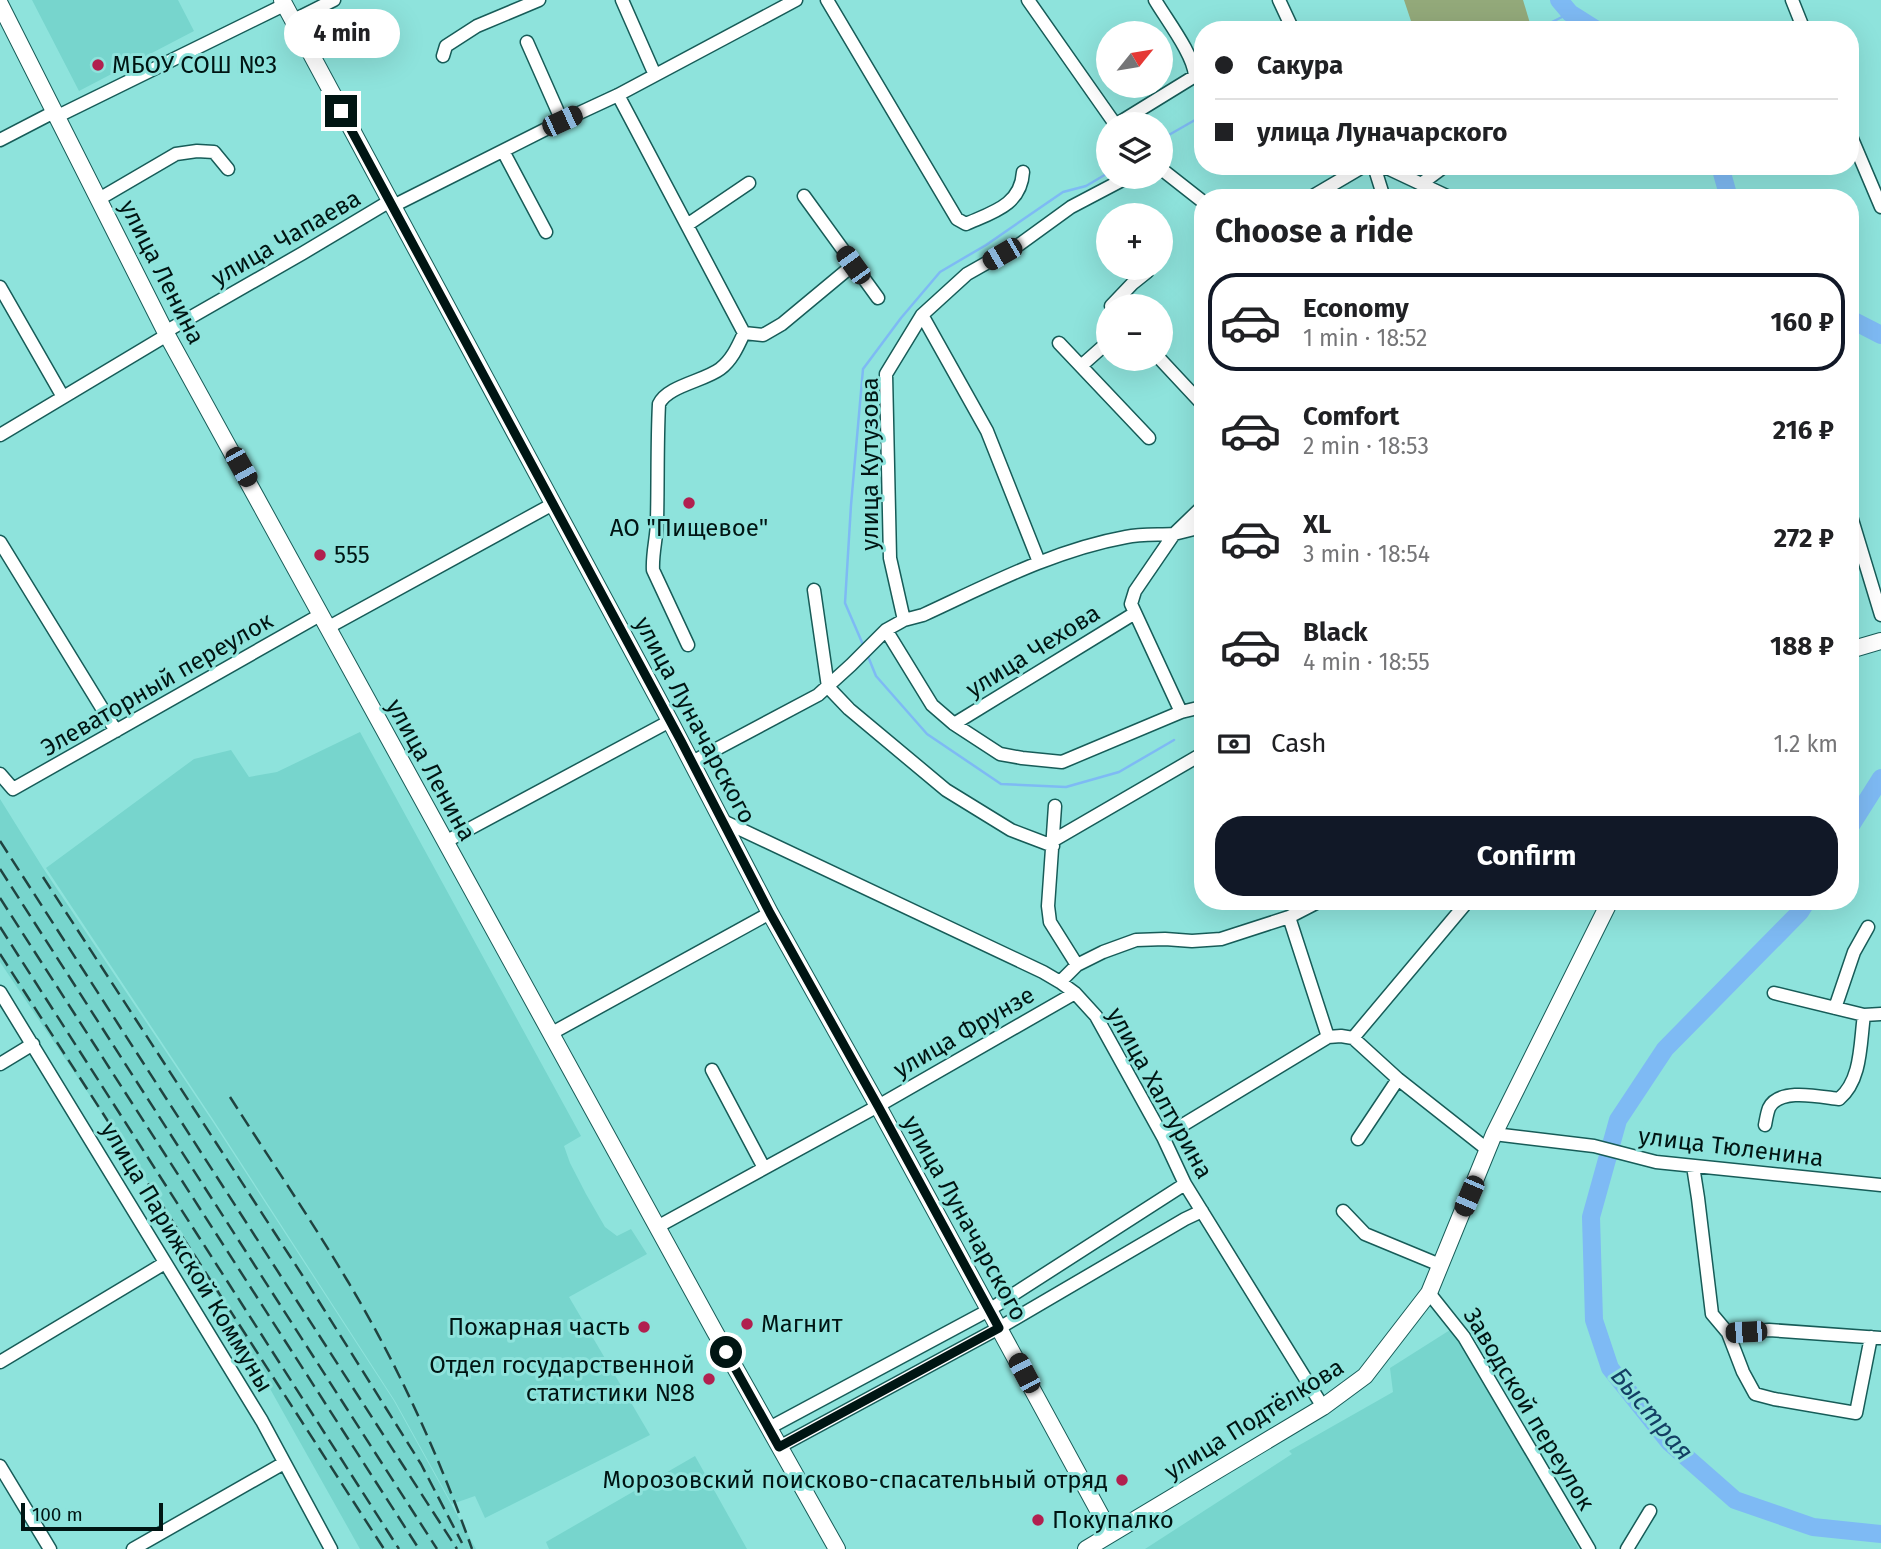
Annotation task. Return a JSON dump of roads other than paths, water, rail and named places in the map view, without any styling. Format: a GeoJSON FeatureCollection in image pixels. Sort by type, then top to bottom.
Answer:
{"type":"FeatureCollection","features":[{"type":"Feature","properties":{"kind":"main road","name":"улица Луначарского"},"geometry":{"type":"LineString","coordinates":[[283,2],[692,762],[770,913],[1111,1534]]}},
{"type":"Feature","properties":{"kind":"main road","name":"улица Ленина"},"geometry":{"type":"LineString","coordinates":[[0,4],[166,333],[837,1549]]}},
{"type":"Feature","properties":{"kind":"main road"},"geometry":{"type":"LineString","coordinates":[[1859,647],[1881,641]]}},
{"type":"Feature","properties":{"kind":"main road","name":"улица Подтёлкова"},"geometry":{"type":"LineString","coordinates":[[1086,1549],[1323,1407],[1365,1376],[1429,1293],[1494,1134],[1606,910]]}},
{"type":"Feature","properties":{"kind":"street"},"geometry":{"type":"LineString","coordinates":[[292,20],[334,0]]}},
{"type":"Feature","properties":{"kind":"street"},"geometry":{"type":"LineString","coordinates":[[443,56],[446,46],[477,26],[539,0]]}},
{"type":"Feature","properties":{"kind":"street"},"geometry":{"type":"LineString","coordinates":[[622,0],[655,75]]}},
{"type":"Feature","properties":{"kind":"street","name":"улица Чапаева"},"geometry":{"type":"LineString","coordinates":[[0,435],[166,333],[392,204],[618,95],[796,0]]}},
{"type":"Feature","properties":{"kind":"street"},"geometry":{"type":"LineString","coordinates":[[827,0],[957,219],[966,224],[1013,200],[1022,185],[1023,172]]}},
{"type":"Feature","properties":{"kind":"street"},"geometry":{"type":"LineString","coordinates":[[1028,0],[1107,112]]}},
{"type":"Feature","properties":{"kind":"street"},"geometry":{"type":"LineString","coordinates":[[1155,0],[1194,66]]}},
{"type":"Feature","properties":{"kind":"street"},"geometry":{"type":"LineString","coordinates":[[1279,0],[1289,21]]}},
{"type":"Feature","properties":{"kind":"street"},"geometry":{"type":"LineString","coordinates":[[1792,0],[1800,21]]}},
{"type":"Feature","properties":{"kind":"street"},"geometry":{"type":"LineString","coordinates":[[0,140],[283,2]]}},
{"type":"Feature","properties":{"kind":"street"},"geometry":{"type":"LineString","coordinates":[[527,42],[562,121]]}},
{"type":"Feature","properties":{"kind":"street"},"geometry":{"type":"LineString","coordinates":[[1136,112],[1194,77]]}},
{"type":"Feature","properties":{"kind":"street"},"geometry":{"type":"LineString","coordinates":[[618,95],[744,332]]}},
{"type":"Feature","properties":{"kind":"street"},"geometry":{"type":"LineString","coordinates":[[99,199],[176,154],[197,150],[214,152],[228,169]]}},
{"type":"Feature","properties":{"kind":"street"},"geometry":{"type":"LineString","coordinates":[[503,151],[546,232]]}},
{"type":"Feature","properties":{"kind":"street"},"geometry":{"type":"LineString","coordinates":[[1859,155],[1881,207]]}},
{"type":"Feature","properties":{"kind":"street"},"geometry":{"type":"LineString","coordinates":[[1325,189],[1349,175]]}},
{"type":"Feature","properties":{"kind":"street"},"geometry":{"type":"LineString","coordinates":[[1402,175],[1432,189]]}},
{"type":"Feature","properties":{"kind":"street"},"geometry":{"type":"LineString","coordinates":[[1422,184],[1434,175]]}},
{"type":"Feature","properties":{"kind":"street"},"geometry":{"type":"LineString","coordinates":[[1173,178],[1194,195]]}},
{"type":"Feature","properties":{"kind":"street"},"geometry":{"type":"LineString","coordinates":[[687,225],[749,183]]}},
{"type":"Feature","properties":{"kind":"street","name":"улица Кутузова"},"geometry":{"type":"LineString","coordinates":[[904,620],[890,558],[886,373],[922,315],[967,274],[1020,244],[1071,207],[1105,189]]}},
{"type":"Feature","properties":{"kind":"street"},"geometry":{"type":"LineString","coordinates":[[804,196],[878,298]]}},
{"type":"Feature","properties":{"kind":"street"},"geometry":{"type":"LineString","coordinates":[[744,332],[763,335],[782,324],[853,265]]}},
{"type":"Feature","properties":{"kind":"street"},"geometry":{"type":"LineString","coordinates":[[1122,294],[1137,280]]}},
{"type":"Feature","properties":{"kind":"street"},"geometry":{"type":"LineString","coordinates":[[0,287],[63,397]]}},
{"type":"Feature","properties":{"kind":"street"},"geometry":{"type":"LineString","coordinates":[[922,315],[987,431],[1039,562]]}},
{"type":"Feature","properties":{"kind":"street"},"geometry":{"type":"LineString","coordinates":[[688,645],[653,570],[657,522],[659,404],[662,398],[671,392],[720,369],[735,353],[744,332]]}},
{"type":"Feature","properties":{"kind":"street"},"geometry":{"type":"LineString","coordinates":[[1059,343],[1149,438]]}},
{"type":"Feature","properties":{"kind":"street"},"geometry":{"type":"LineString","coordinates":[[1081,366],[1096,353]]}},
{"type":"Feature","properties":{"kind":"street"},"geometry":{"type":"LineString","coordinates":[[1171,371],[1194,395]]}},
{"type":"Feature","properties":{"kind":"street","name":"Элеваторный переулок"},"geometry":{"type":"LineString","coordinates":[[0,774],[13,789],[116,731],[553,505]]}},
{"type":"Feature","properties":{"kind":"street","name":"улица Чехова"},"geometry":{"type":"LineString","coordinates":[[1181,712],[1131,604],[1135,592],[1174,534],[1194,515]]}},
{"type":"Feature","properties":{"kind":"street"},"geometry":{"type":"LineString","coordinates":[[692,762],[818,695],[886,630],[904,620],[923,615],[1039,562],[1127,536],[1174,534],[1194,529]]}},
{"type":"Feature","properties":{"kind":"street"},"geometry":{"type":"LineString","coordinates":[[0,542],[116,731]]}},
{"type":"Feature","properties":{"kind":"street"},"geometry":{"type":"LineString","coordinates":[[1859,543],[1881,615]]}},
{"type":"Feature","properties":{"kind":"street"},"geometry":{"type":"LineString","coordinates":[[814,590],[828,687],[849,709],[946,790],[1011,830],[1054,843],[1194,759]]}},
{"type":"Feature","properties":{"kind":"street","name":"улица Чехова"},"geometry":{"type":"LineString","coordinates":[[954,724],[1135,613]]}},
{"type":"Feature","properties":{"kind":"street"},"geometry":{"type":"LineString","coordinates":[[886,630],[932,705],[954,724],[1000,754],[1062,762],[1194,708]]}},
{"type":"Feature","properties":{"kind":"street"},"geometry":{"type":"LineString","coordinates":[[445,842],[670,721]]}},
{"type":"Feature","properties":{"kind":"street"},"geometry":{"type":"LineString","coordinates":[[1055,806],[1048,906],[1050,922],[1077,965]]}},
{"type":"Feature","properties":{"kind":"street","name":"улица Халтурина"},"geometry":{"type":"LineString","coordinates":[[723,821],[1043,972],[1075,993],[1096,1016],[1163,1137],[1185,1184],[1323,1407]]}},
{"type":"Feature","properties":{"kind":"street","name":"улица Фрунзе"},"geometry":{"type":"LineString","coordinates":[[1060,982],[1077,965],[1136,940],[1192,942],[1221,939],[1303,910]]}},
{"type":"Feature","properties":{"kind":"street"},"geometry":{"type":"LineString","coordinates":[[1353,1038],[1460,910]]}},
{"type":"Feature","properties":{"kind":"street"},"geometry":{"type":"LineString","coordinates":[[552,1033],[770,913]]}},
{"type":"Feature","properties":{"kind":"street"},"geometry":{"type":"LineString","coordinates":[[1289,917],[1328,1037]]}},
{"type":"Feature","properties":{"kind":"street"},"geometry":{"type":"LineString","coordinates":[[1835,1008],[1854,952],[1868,927]]}},
{"type":"Feature","properties":{"kind":"street","name":"улица Парижской Коммуны"},"geometry":{"type":"LineString","coordinates":[[0,992],[262,1421],[331,1549]]}},
{"type":"Feature","properties":{"kind":"street","name":"улица Фрунзе"},"geometry":{"type":"LineString","coordinates":[[657,1227],[878,1106],[1075,993]]}},
{"type":"Feature","properties":{"kind":"street"},"geometry":{"type":"LineString","coordinates":[[1774,993],[1864,1015],[1881,1014]]}},
{"type":"Feature","properties":{"kind":"street"},"geometry":{"type":"LineString","coordinates":[[1765,1125],[1770,1106],[1783,1096],[1839,1099],[1847,1093],[1856,1077],[1864,1015]]}},
{"type":"Feature","properties":{"kind":"street"},"geometry":{"type":"LineString","coordinates":[[1163,1137],[1328,1037],[1341,1036],[1353,1038],[1398,1080],[1488,1150]]}},
{"type":"Feature","properties":{"kind":"street"},"geometry":{"type":"LineString","coordinates":[[0,1063],[33,1044]]}},
{"type":"Feature","properties":{"kind":"street"},"geometry":{"type":"LineString","coordinates":[[712,1070],[764,1168]]}},
{"type":"Feature","properties":{"kind":"street"},"geometry":{"type":"LineString","coordinates":[[1358,1139],[1398,1080]]}},
{"type":"Feature","properties":{"kind":"street","name":"улица Тюленина"},"geometry":{"type":"LineString","coordinates":[[1494,1134],[1594,1146],[1656,1162],[1881,1185]]}},
{"type":"Feature","properties":{"kind":"street"},"geometry":{"type":"LineString","coordinates":[[1693,1166],[1712,1314],[1728,1332],[1743,1372],[1755,1394],[1856,1413],[1876,1337],[1769,1330],[1728,1332]]}},
{"type":"Feature","properties":{"kind":"street"},"geometry":{"type":"LineString","coordinates":[[769,1428],[989,1310],[1185,1184]]}},
{"type":"Feature","properties":{"kind":"street"},"geometry":{"type":"LineString","coordinates":[[779,1447],[999,1328],[1202,1211]]}},
{"type":"Feature","properties":{"kind":"street"},"geometry":{"type":"LineString","coordinates":[[1343,1211],[1364,1234],[1440,1265]]}},
{"type":"Feature","properties":{"kind":"street"},"geometry":{"type":"LineString","coordinates":[[0,1362],[165,1264]]}},
{"type":"Feature","properties":{"kind":"street","name":"Заводской переулок"},"geometry":{"type":"LineString","coordinates":[[1429,1293],[1464,1337],[1589,1549]]}},
{"type":"Feature","properties":{"kind":"street"},"geometry":{"type":"LineString","coordinates":[[133,1549],[284,1463]]}},
{"type":"Feature","properties":{"kind":"street"},"geometry":{"type":"LineString","coordinates":[[0,1466],[50,1549]]}},
{"type":"Feature","properties":{"kind":"street"},"geometry":{"type":"LineString","coordinates":[[1628,1549],[1650,1511]]}},
{"type":"Feature","properties":{"kind":"waterway","name":"Быстрая"},"geometry":{"type":"LineString","coordinates":[[1559,0],[1570,13],[1583,21]]}},
{"type":"Feature","properties":{"kind":"waterway"},"geometry":{"type":"LineString","coordinates":[[1554,21],[1570,13]]}},
{"type":"Feature","properties":{"kind":"waterway"},"geometry":{"type":"LineString","coordinates":[[1173,133],[1194,121]]}},
{"type":"Feature","properties":{"kind":"waterway","name":"Быстрая"},"geometry":{"type":"LineString","coordinates":[[1723,175],[1726,189]]}},
{"type":"Feature","properties":{"kind":"waterway"},"geometry":{"type":"LineString","coordinates":[[864,647],[845,603],[863,369],[940,272],[986,245],[1063,192],[1086,186],[1096,180]]}},
{"type":"Feature","properties":{"kind":"waterway","name":"Быстрая"},"geometry":{"type":"LineString","coordinates":[[1859,324],[1881,335]]}},
{"type":"Feature","properties":{"kind":"waterway"},"geometry":{"type":"LineString","coordinates":[[867,654],[876,676],[927,734],[1001,784],[1066,787],[1119,772],[1174,740]]}},
{"type":"Feature","properties":{"kind":"waterway","name":"Быстрая"},"geometry":{"type":"LineString","coordinates":[[1859,813],[1881,778]]}},
{"type":"Feature","properties":{"kind":"waterway","name":"Быстрая"},"geometry":{"type":"LineString","coordinates":[[1801,910],[1665,1049],[1618,1120],[1591,1217],[1594,1320],[1610,1368],[1669,1442],[1735,1500],[1813,1527],[1881,1534]]}},
{"type":"Feature","properties":{"kind":"railway"},"geometry":{"type":"LineString","coordinates":[[0,841],[457,1549]]}},
{"type":"Feature","properties":{"kind":"railway"},"geometry":{"type":"LineString","coordinates":[[0,869],[437,1549]]}},
{"type":"Feature","properties":{"kind":"railway"},"geometry":{"type":"LineString","coordinates":[[43,877],[308,1284],[421,1464],[462,1543]]}},
{"type":"Feature","properties":{"kind":"railway"},"geometry":{"type":"LineString","coordinates":[[0,898],[419,1549]]}},
{"type":"Feature","properties":{"kind":"railway"},"geometry":{"type":"LineString","coordinates":[[0,927],[399,1549]]}},
{"type":"Feature","properties":{"kind":"railway"},"geometry":{"type":"LineString","coordinates":[[0,954],[384,1549]]}},
{"type":"Feature","properties":{"kind":"railway"},"geometry":{"type":"LineString","coordinates":[[230,1097],[366,1312],[431,1445],[472,1549]]}},
{"type":"Feature","properties":{"kind":"place","name":"МБОУ СОШ №3"},"geometry":{"type":"Point","coordinates":[98,65]}},
{"type":"Feature","properties":{"kind":"place","name":"АО \"Пищевое\""},"geometry":{"type":"Point","coordinates":[689,503]}},
{"type":"Feature","properties":{"kind":"place","name":"555"},"geometry":{"type":"Point","coordinates":[320,555]}},
{"type":"Feature","properties":{"kind":"place","name":"Магнит"},"geometry":{"type":"Point","coordinates":[747,1324]}},
{"type":"Feature","properties":{"kind":"place","name":"Пожарная часть"},"geometry":{"type":"Point","coordinates":[644,1327]}},
{"type":"Feature","properties":{"kind":"place","name":"Отдел государственной статистики №8"},"geometry":{"type":"Point","coordinates":[709,1379]}},
{"type":"Feature","properties":{"kind":"place","name":"Морозовский поисково-спасательный отряд"},"geometry":{"type":"Point","coordinates":[1122,1480]}},
{"type":"Feature","properties":{"kind":"place","name":"Покупалко"},"geometry":{"type":"Point","coordinates":[1038,1520]}}]}
